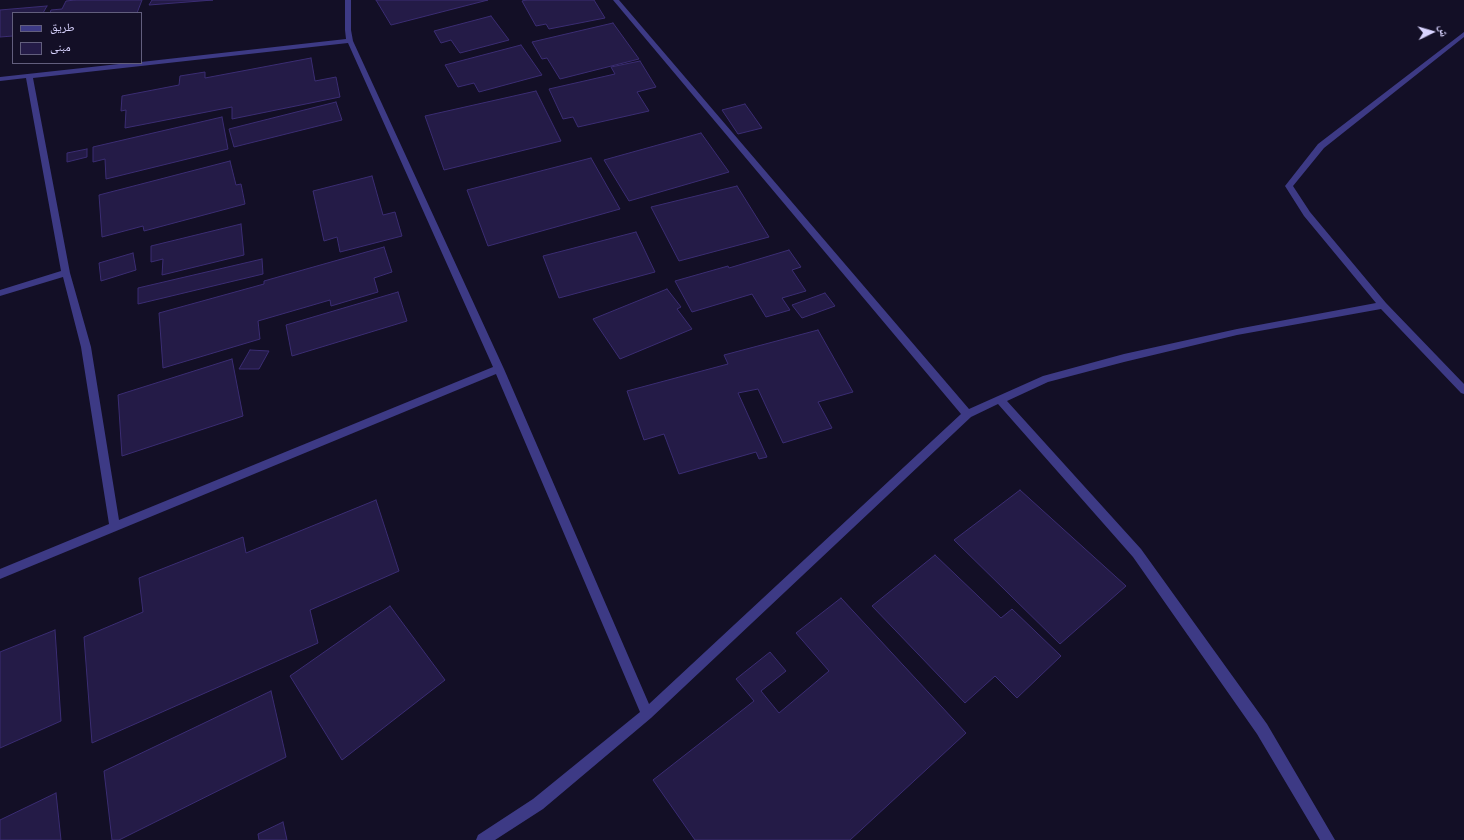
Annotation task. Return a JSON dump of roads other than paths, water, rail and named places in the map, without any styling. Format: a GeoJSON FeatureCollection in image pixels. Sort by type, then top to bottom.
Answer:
{"type":"FeatureCollection","features":[{"type":"Feature","properties":{"kind":"street"},"geometry":{"type":"LineString","coordinates":[[348,0],[348,30],[350,42],[499,369],[647,714]]}},
{"type":"Feature","properties":{"kind":"street"},"geometry":{"type":"LineString","coordinates":[[616,0],[967,414]]}},
{"type":"Feature","properties":{"kind":"street"},"geometry":{"type":"LineString","coordinates":[[1464,34],[1321,146],[1289,186],[1307,214],[1362,277],[1383,305],[1464,390]]}},
{"type":"Feature","properties":{"kind":"street"},"geometry":{"type":"LineString","coordinates":[[142,64],[350,42]]}},
{"type":"Feature","properties":{"kind":"street"},"geometry":{"type":"LineString","coordinates":[[0,79],[142,64]]}},
{"type":"Feature","properties":{"kind":"street"},"geometry":{"type":"LineString","coordinates":[[28,76],[66,273],[86,347],[115,527]]}},
{"type":"Feature","properties":{"kind":"street"},"geometry":{"type":"LineString","coordinates":[[0,293],[66,273]]}},
{"type":"Feature","properties":{"kind":"street"},"geometry":{"type":"LineString","coordinates":[[483,840],[538,804],[647,714],[967,414],[1046,380],[1124,358],[1237,332],[1383,305]]}},
{"type":"Feature","properties":{"kind":"street"},"geometry":{"type":"LineString","coordinates":[[0,574],[499,369]]}},
{"type":"Feature","properties":{"kind":"street"},"geometry":{"type":"LineString","coordinates":[[1000,400],[1137,553],[1262,729],[1328,840]]}}]}
